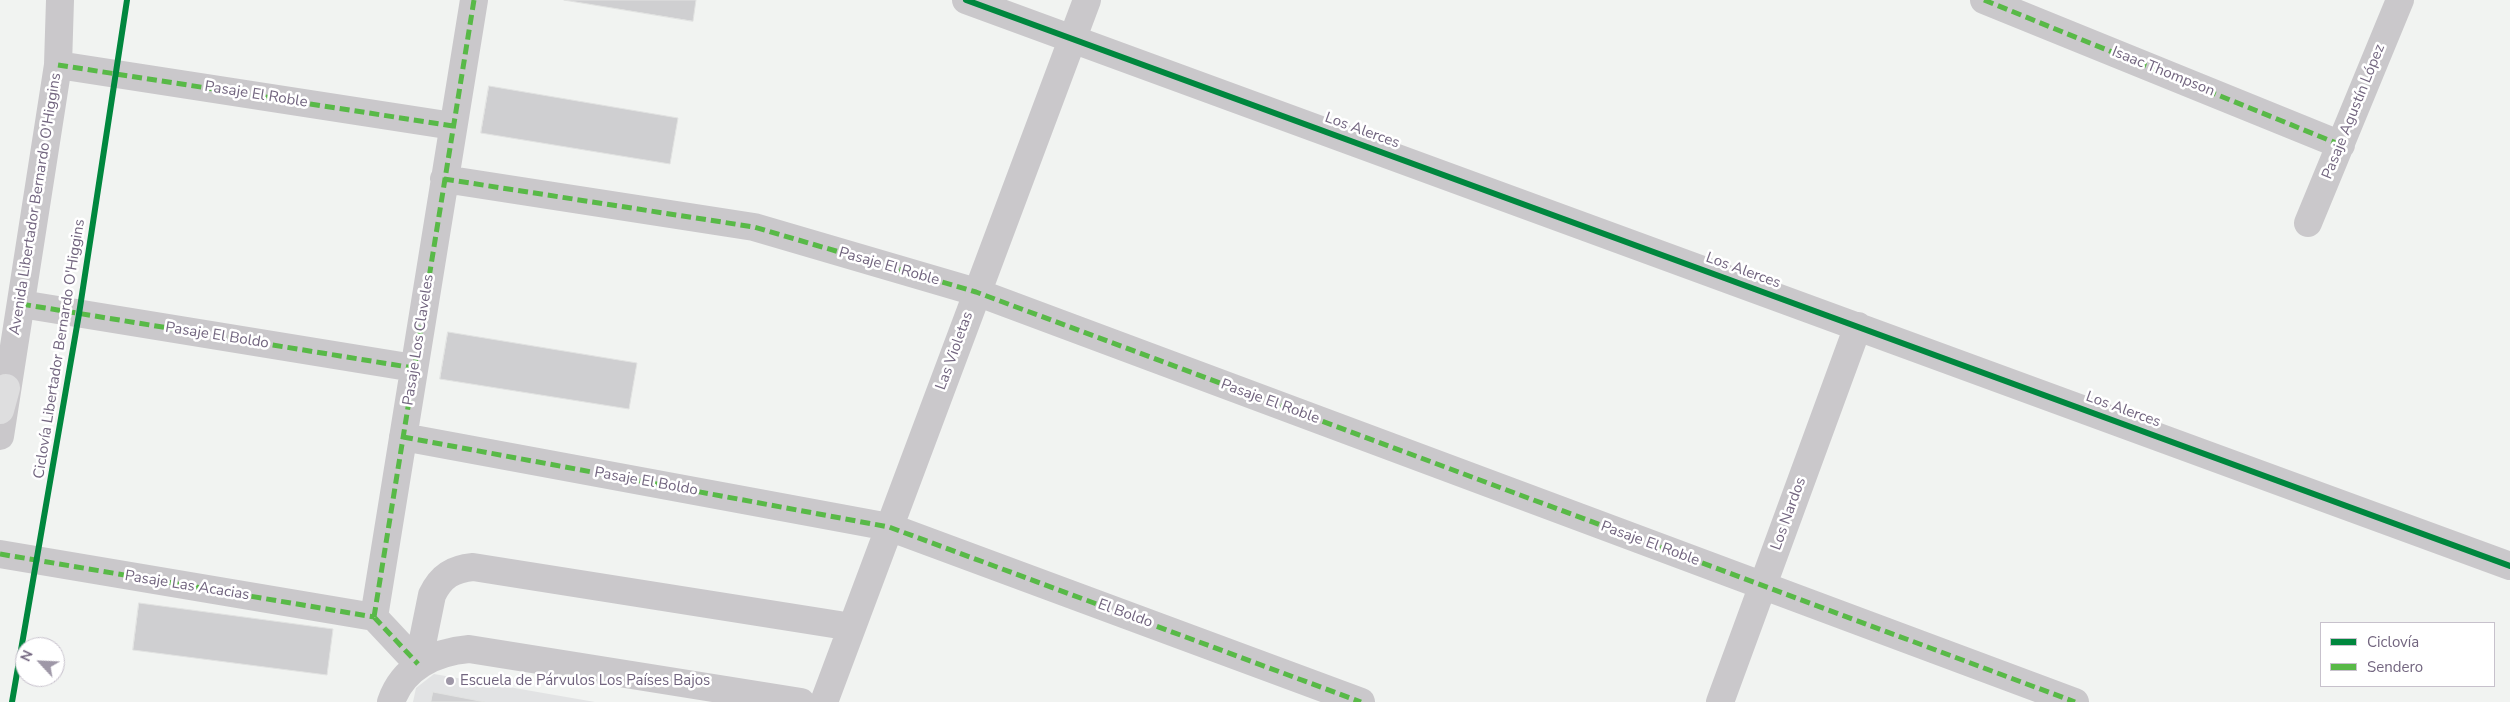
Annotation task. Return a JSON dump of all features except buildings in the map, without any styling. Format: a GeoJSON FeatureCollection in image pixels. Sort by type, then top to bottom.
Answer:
{"type":"FeatureCollection","features":[{"type":"Feature","properties":{"kind":"street","name":"Avenida Libertador Bernardo O'Higgins"},"geometry":{"type":"LineString","coordinates":[[0,436],[3,399],[58,64],[60,0]]}},
{"type":"Feature","properties":{"kind":"street"},"geometry":{"type":"LineString","coordinates":[[58,64],[79,0]]}},
{"type":"Feature","properties":{"kind":"street","name":"Pasaje Los Claveles"},"geometry":{"type":"LineString","coordinates":[[374,617],[474,0]]}},
{"type":"Feature","properties":{"kind":"street","name":"Los Alerces"},"geometry":{"type":"LineString","coordinates":[[966,0],[2510,566]]}},
{"type":"Feature","properties":{"kind":"street","name":"Las Violetas"},"geometry":{"type":"LineString","coordinates":[[824,702],[976,292],[1087,0]]}},
{"type":"Feature","properties":{"kind":"street","name":"Isaac Thompson"},"geometry":{"type":"LineString","coordinates":[[1984,0],[2341,144]]}},
{"type":"Feature","properties":{"kind":"street","name":"Pasaje Agustín López"},"geometry":{"type":"LineString","coordinates":[[2308,223],[2400,0]]}},
{"type":"Feature","properties":{"kind":"street","name":"Pasaje El Roble"},"geometry":{"type":"LineString","coordinates":[[58,64],[453,126]]}},
{"type":"Feature","properties":{"kind":"street","name":"Pasaje El Roble"},"geometry":{"type":"LineString","coordinates":[[444,179],[754,227],[976,292],[2075,702]]}},
{"type":"Feature","properties":{"kind":"street","name":"Pasaje El Boldo"},"geometry":{"type":"LineString","coordinates":[[20,304],[414,368]]}},
{"type":"Feature","properties":{"kind":"street","name":"Los Nardos"},"geometry":{"type":"LineString","coordinates":[[1720,702],[1858,326]]}},
{"type":"Feature","properties":{"kind":"street","name":"Pasaje El Boldo"},"geometry":{"type":"LineString","coordinates":[[403,438],[889,527]]}},
{"type":"Feature","properties":{"kind":"street","name":"El Boldo"},"geometry":{"type":"LineString","coordinates":[[889,527],[1361,702]]}},
{"type":"Feature","properties":{"kind":"street","name":"Pasaje Las Acacias"},"geometry":{"type":"LineString","coordinates":[[0,554],[374,617]]}},
{"type":"Feature","properties":{"kind":"street"},"geometry":{"type":"LineString","coordinates":[[418,664],[432,595],[437,584],[459,568],[852,627]]}},
{"type":"Feature","properties":{"kind":"street"},"geometry":{"type":"LineString","coordinates":[[374,617],[418,664]]}},
{"type":"Feature","properties":{"kind":"street"},"geometry":{"type":"LineString","coordinates":[[391,702],[404,679],[418,664],[448,651],[469,649],[801,702]]}},
{"type":"Feature","properties":{"kind":"shaded area","name":"Escuela de Párvulos Los Países Bajos"},"geometry":{"type":"Polygon","coordinates":[[[434,674],[595,702],[413,702],[416,688],[434,674]]]}},
{"type":"Feature","properties":{"kind":"marked path"},"geometry":{"type":"LineString","coordinates":[[374,617],[474,0]]}},
{"type":"Feature","properties":{"kind":"marked path"},"geometry":{"type":"LineString","coordinates":[[1984,0],[2341,145]]}},
{"type":"Feature","properties":{"kind":"marked path"},"geometry":{"type":"LineString","coordinates":[[58,65],[453,126]]}},
{"type":"Feature","properties":{"kind":"marked path"},"geometry":{"type":"LineString","coordinates":[[444,179],[754,227],[976,292],[2075,702]]}},
{"type":"Feature","properties":{"kind":"marked path"},"geometry":{"type":"LineString","coordinates":[[21,304],[414,368]]}},
{"type":"Feature","properties":{"kind":"marked path"},"geometry":{"type":"LineString","coordinates":[[403,437],[889,527],[1361,702]]}},
{"type":"Feature","properties":{"kind":"marked path"},"geometry":{"type":"LineString","coordinates":[[0,554],[374,617]]}},
{"type":"Feature","properties":{"kind":"marked path"},"geometry":{"type":"LineString","coordinates":[[374,617],[418,664]]}},
{"type":"Feature","properties":{"kind":"cycle path","name":"Ciclovía Libertador Bernardo O'Higgins"},"geometry":{"type":"LineString","coordinates":[[12,702],[79,314],[127,0]]}},
{"type":"Feature","properties":{"kind":"cycle path"},"geometry":{"type":"LineString","coordinates":[[966,0],[2510,566]]}},
{"type":"Feature","properties":{"kind":"place","name":"Escuela de Párvulos Los Países Bajos"},"geometry":{"type":"Point","coordinates":[450,681]}}]}
